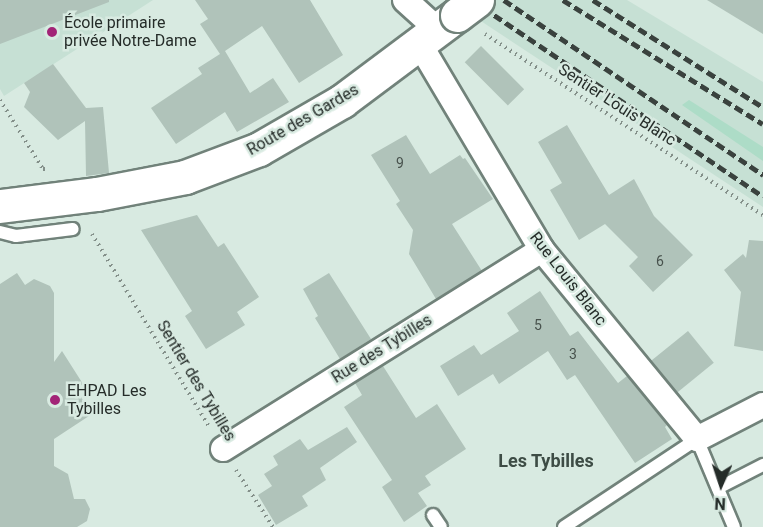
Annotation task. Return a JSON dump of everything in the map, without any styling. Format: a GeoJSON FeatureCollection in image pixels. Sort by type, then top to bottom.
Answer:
{"type":"FeatureCollection","features":[{"type":"Feature","properties":{"kind":"main road","name":"Route des Gardes"},"geometry":{"type":"LineString","coordinates":[[0,207],[97,194],[185,177],[259,150],[342,101],[448,21]]}},
{"type":"Feature","properties":{"kind":"street","name":"Rue Louis Blanc"},"geometry":{"type":"LineString","coordinates":[[405,0],[448,21],[542,250],[697,439]]}},
{"type":"Feature","properties":{"kind":"street","name":"Rue des Tybilles"},"geometry":{"type":"LineString","coordinates":[[223,449],[542,250]]}},
{"type":"Feature","properties":{"kind":"street"},"geometry":{"type":"LineString","coordinates":[[697,439],[763,405]]}},
{"type":"Feature","properties":{"kind":"lane"},"geometry":{"type":"LineString","coordinates":[[0,232],[16,236],[73,230]]}},
{"type":"Feature","properties":{"kind":"lane"},"geometry":{"type":"LineString","coordinates":[[564,527],[697,439],[734,527]]}},
{"type":"Feature","properties":{"kind":"lane"},"geometry":{"type":"LineString","coordinates":[[718,488],[763,465]]}},
{"type":"Feature","properties":{"kind":"lane"},"geometry":{"type":"LineString","coordinates":[[433,514],[441,527]]}},
{"type":"Feature","properties":{"kind":"path","name":"Sentier Louis Blanc"},"geometry":{"type":"LineString","coordinates":[[448,21],[763,215]]}},
{"type":"Feature","properties":{"kind":"path"},"geometry":{"type":"LineString","coordinates":[[0,100],[43,169]]}},
{"type":"Feature","properties":{"kind":"path","name":"Sentier des Tybilles"},"geometry":{"type":"LineString","coordinates":[[101,245],[223,449],[273,527]]}},
{"type":"Feature","properties":{"kind":"shaded area","name":"École primaire privée Notre-Dame"},"geometry":{"type":"Polygon","coordinates":[[[0,0],[153,0],[4,96],[0,89],[0,0]]]}},
{"type":"Feature","properties":{"kind":"shaded area"},"geometry":{"type":"Polygon","coordinates":[[[449,0],[627,0],[763,82],[763,207],[449,0]]]}},
{"type":"Feature","properties":{"kind":"green space"},"geometry":{"type":"Polygon","coordinates":[[[689,100],[763,147],[763,161],[682,105],[689,100]]]}},
{"type":"Feature","properties":{"kind":"building"},"geometry":{"type":"Polygon","coordinates":[[[0,0],[109,0],[109,2],[0,44],[0,0]]]}},
{"type":"Feature","properties":{"kind":"building"},"geometry":{"type":"Polygon","coordinates":[[[195,0],[310,0],[343,55],[299,83],[262,26],[225,51],[250,93],[273,78],[289,102],[237,132],[225,112],[176,144],[151,108],[202,74],[198,68],[220,54],[200,24],[208,19],[195,0]]]}},
{"type":"Feature","properties":{"kind":"building"},"geometry":{"type":"Polygon","coordinates":[[[707,0],[763,0],[763,34],[707,0]]]}},
{"type":"Feature","properties":{"kind":"building"},"geometry":{"type":"Polygon","coordinates":[[[481,46],[524,89],[508,105],[465,62],[481,46]]]}},
{"type":"Feature","properties":{"kind":"building"},"geometry":{"type":"Polygon","coordinates":[[[53,64],[86,108],[103,107],[109,173],[86,176],[85,121],[58,140],[24,107],[30,92],[24,83],[53,64]]]}},
{"type":"Feature","properties":{"kind":"building"},"geometry":{"type":"Polygon","coordinates":[[[567,125],[609,195],[634,179],[654,216],[693,255],[653,292],[629,266],[638,257],[605,224],[579,240],[550,190],[562,183],[538,142],[567,125]]]}},
{"type":"Feature","properties":{"kind":"building"},"geometry":{"type":"Polygon","coordinates":[[[406,135],[430,174],[460,155],[463,159],[465,158],[493,199],[452,224],[482,271],[436,299],[409,254],[413,230],[396,204],[400,201],[371,155],[406,135]]]}},
{"type":"Feature","properties":{"kind":"building"},"geometry":{"type":"Polygon","coordinates":[[[197,215],[218,247],[224,243],[259,297],[237,312],[245,325],[206,349],[185,316],[192,311],[141,230],[197,215]]]}},
{"type":"Feature","properties":{"kind":"building"},"geometry":{"type":"Polygon","coordinates":[[[749,240],[763,241],[763,351],[734,346],[741,292],[724,270],[743,254],[746,258],[749,240]]]}},
{"type":"Feature","properties":{"kind":"building","name":"EHPAD Les Tybilles"},"geometry":{"type":"Polygon","coordinates":[[[17,273],[25,285],[34,279],[50,286],[54,293],[54,362],[62,351],[83,384],[76,389],[92,414],[54,439],[54,466],[68,474],[74,499],[85,499],[90,509],[87,521],[77,527],[0,527],[0,284],[17,273]]]}},
{"type":"Feature","properties":{"kind":"building"},"geometry":{"type":"Polygon","coordinates":[[[329,273],[371,339],[340,359],[315,318],[318,316],[303,289],[329,273]]]}},
{"type":"Feature","properties":{"kind":"building"},"geometry":{"type":"Polygon","coordinates":[[[540,291],[570,336],[578,331],[618,383],[627,376],[667,425],[665,427],[672,439],[635,463],[575,375],[567,380],[548,351],[499,384],[493,374],[458,396],[440,366],[474,345],[481,355],[519,331],[507,313],[540,291]]]}},
{"type":"Feature","properties":{"kind":"building"},"geometry":{"type":"Polygon","coordinates":[[[688,331],[714,363],[677,392],[651,361],[688,331]]]}},
{"type":"Feature","properties":{"kind":"building"},"geometry":{"type":"Polygon","coordinates":[[[383,366],[416,418],[437,404],[466,449],[425,476],[431,485],[418,493],[427,506],[404,522],[382,487],[392,480],[344,407],[362,395],[355,383],[383,366]]]}},
{"type":"Feature","properties":{"kind":"building"},"geometry":{"type":"Polygon","coordinates":[[[347,427],[357,442],[320,468],[326,480],[302,496],[308,506],[276,525],[258,495],[272,486],[264,474],[278,465],[273,456],[300,439],[308,450],[347,427]]]}},
{"type":"Feature","properties":{"kind":"railway"},"geometry":{"type":"LineString","coordinates":[[472,0],[763,196]]}},
{"type":"Feature","properties":{"kind":"railway"},"geometry":{"type":"LineString","coordinates":[[504,0],[763,175]]}},
{"type":"Feature","properties":{"kind":"railway"},"geometry":{"type":"LineString","coordinates":[[563,0],[763,124]]}},
{"type":"Feature","properties":{"kind":"railway"},"geometry":{"type":"LineString","coordinates":[[593,0],[763,107]]}},
{"type":"Feature","properties":{"kind":"place","name":"École primaire privée Notre-Dame"},"geometry":{"type":"Point","coordinates":[52,32]}},
{"type":"Feature","properties":{"kind":"place","name":"EHPAD Les Tybilles"},"geometry":{"type":"Point","coordinates":[55,400]}},
{"type":"Feature","properties":{"kind":"district","name":"Les Tybilles"},"geometry":{"type":"Point","coordinates":[546,461]}}]}
